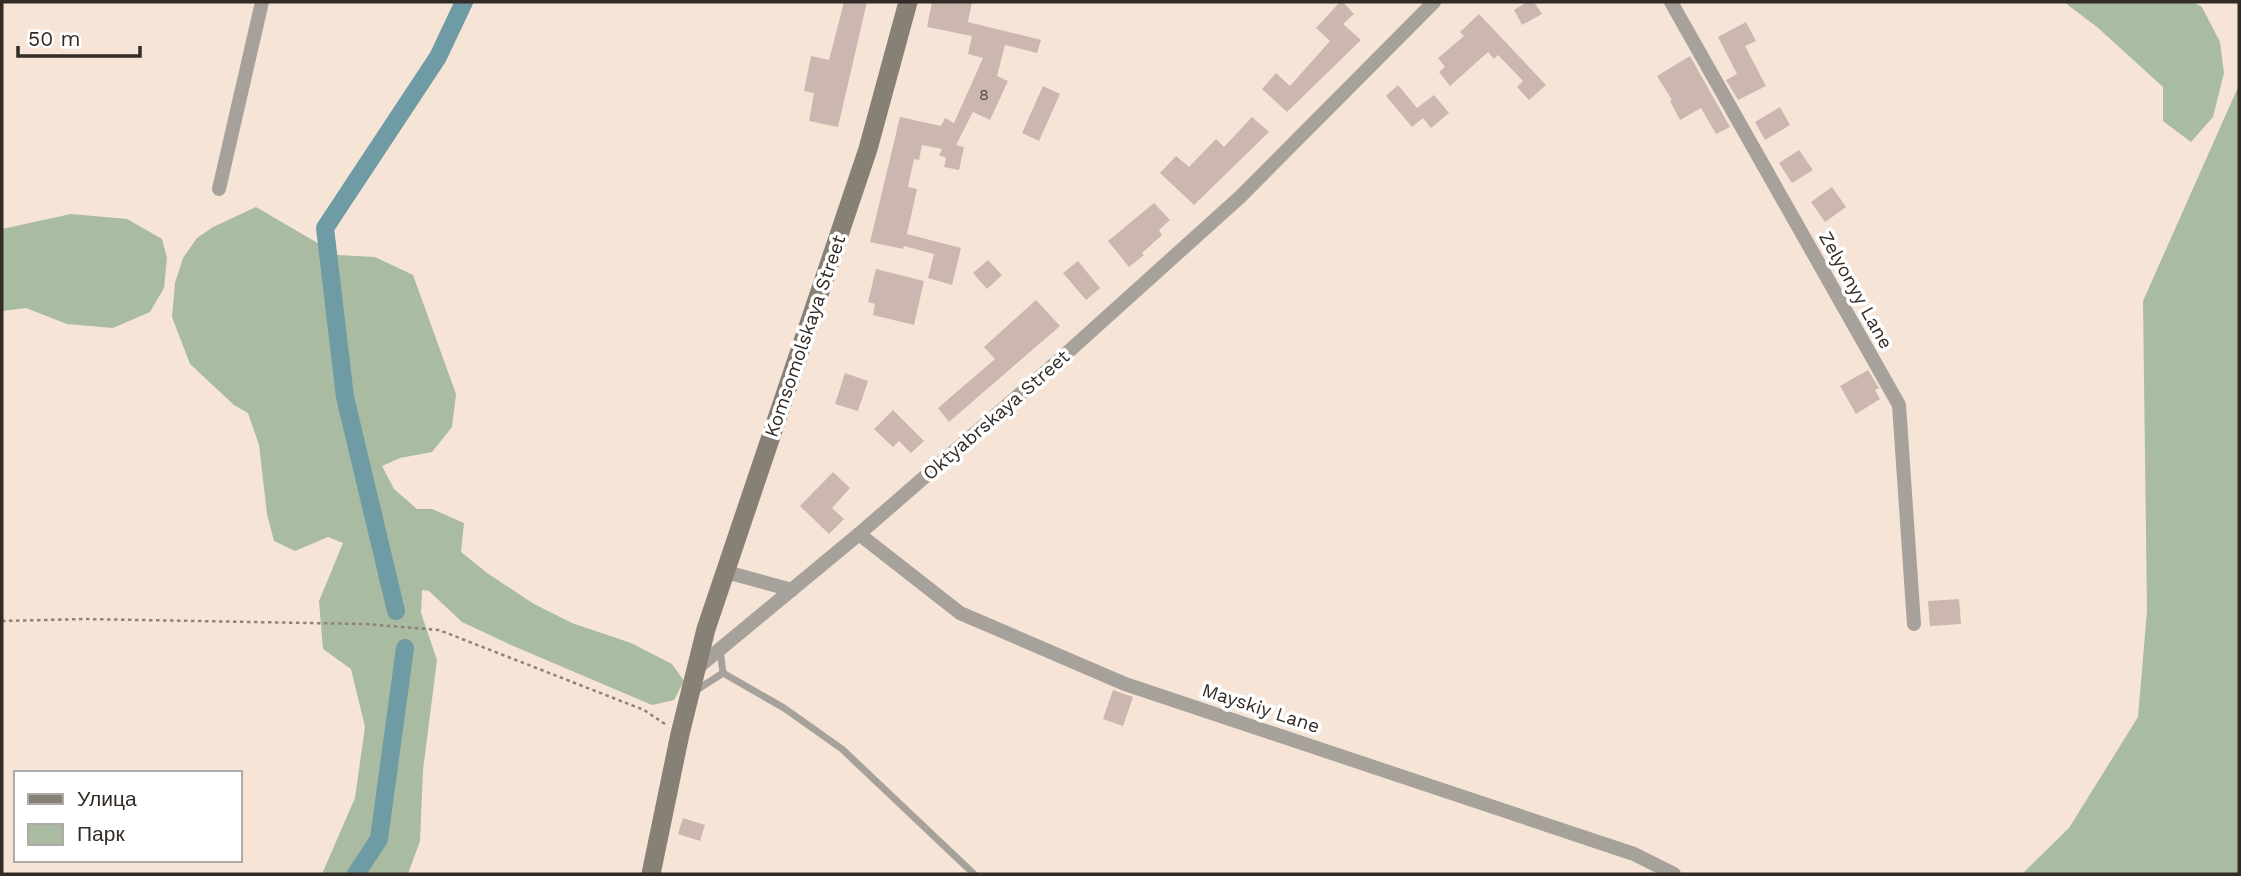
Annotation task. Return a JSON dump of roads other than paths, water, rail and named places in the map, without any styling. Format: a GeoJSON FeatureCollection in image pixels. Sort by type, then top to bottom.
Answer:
{"type":"FeatureCollection","features":[{"type":"Feature","properties":{"kind":"street"},"geometry":{"type":"LineString","coordinates":[[219,189],[262,2]]}},
{"type":"Feature","properties":{"kind":"street","name":"Komsomolskaya Street"},"geometry":{"type":"LineString","coordinates":[[696,669],[706,629],[869,149],[908,2]]}},
{"type":"Feature","properties":{"kind":"street","name":"Oktyabrskaya Street"},"geometry":{"type":"LineString","coordinates":[[696,669],[859,534],[1058,361],[1240,197],[1434,2]]}},
{"type":"Feature","properties":{"kind":"street","name":"Zelyonyy Lane"},"geometry":{"type":"LineString","coordinates":[[1671,2],[1899,405],[1914,624]]}},
{"type":"Feature","properties":{"kind":"street","name":"Mayskiy Lane"},"geometry":{"type":"LineString","coordinates":[[859,534],[960,613],[1125,684],[1634,854],[1674,874]]}},
{"type":"Feature","properties":{"kind":"street"},"geometry":{"type":"LineString","coordinates":[[726,572],[792,590]]}},
{"type":"Feature","properties":{"kind":"street"},"geometry":{"type":"LineString","coordinates":[[651,874],[696,669]]}},
{"type":"Feature","properties":{"kind":"lane"},"geometry":{"type":"LineString","coordinates":[[720,649],[723,673]]}},
{"type":"Feature","properties":{"kind":"lane"},"geometry":{"type":"LineString","coordinates":[[690,695],[723,673]]}},
{"type":"Feature","properties":{"kind":"lane"},"geometry":{"type":"LineString","coordinates":[[723,673],[784,708],[842,749],[974,874]]}},
{"type":"Feature","properties":{"kind":"waterway"},"geometry":{"type":"LineString","coordinates":[[396,611],[345,397],[325,228],[438,57],[464,2]]}},
{"type":"Feature","properties":{"kind":"waterway"},"geometry":{"type":"LineString","coordinates":[[356,874],[379,839],[405,648]]}}]}
